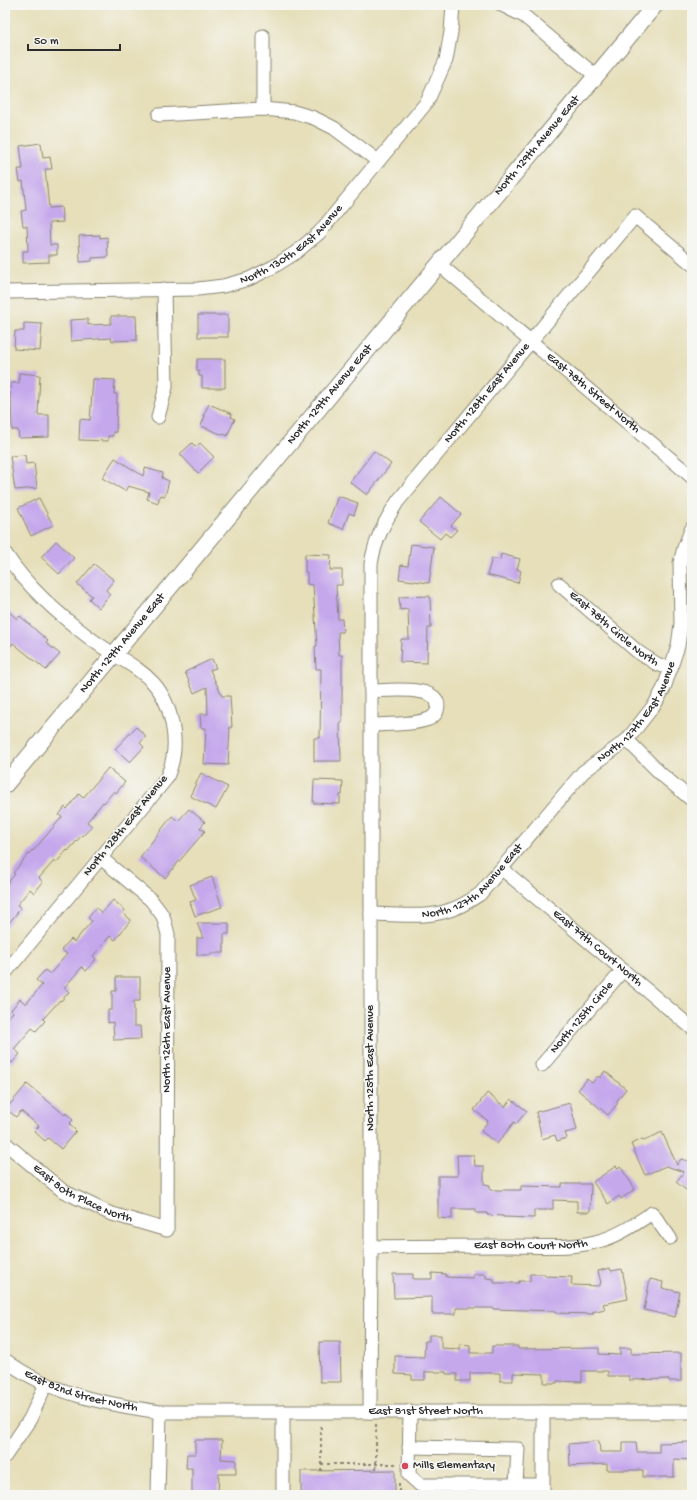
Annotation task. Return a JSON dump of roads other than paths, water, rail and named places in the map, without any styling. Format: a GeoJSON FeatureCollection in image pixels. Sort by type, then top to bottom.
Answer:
{"type":"FeatureCollection","features":[{"type":"Feature","properties":{"kind":"main road","name":"North 129th Avenue East"},"geometry":{"type":"LineString","coordinates":[[5,785],[655,5]]}},
{"type":"Feature","properties":{"kind":"street","name":"North 130th East Avenue"},"geometry":{"type":"LineString","coordinates":[[5,292],[198,289],[223,286],[249,279],[273,268],[295,253],[319,233],[427,102],[446,60],[451,32],[453,5]]}},
{"type":"Feature","properties":{"kind":"street"},"geometry":{"type":"LineString","coordinates":[[502,5],[524,16],[596,76]]}},
{"type":"Feature","properties":{"kind":"street"},"geometry":{"type":"LineString","coordinates":[[263,36],[263,109]]}},
{"type":"Feature","properties":{"kind":"street"},"geometry":{"type":"LineString","coordinates":[[159,115],[263,109],[294,112],[314,118],[334,128],[378,161]]}},
{"type":"Feature","properties":{"kind":"street","name":"North 128th East Avenue"},"geometry":{"type":"LineString","coordinates":[[371,586],[373,549],[386,519],[398,500],[635,216],[692,264]]}},
{"type":"Feature","properties":{"kind":"street","name":"East 78th Street North"},"geometry":{"type":"LineString","coordinates":[[439,264],[692,477]]}},
{"type":"Feature","properties":{"kind":"street"},"geometry":{"type":"LineString","coordinates":[[158,417],[166,387],[164,289]]}},
{"type":"Feature","properties":{"kind":"street","name":"North 127th East Avenue"},"geometry":{"type":"LineString","coordinates":[[554,806],[583,772],[627,740],[655,704],[664,688],[678,646],[682,624],[680,563],[692,528]]}},
{"type":"Feature","properties":{"kind":"street","name":"North 128th East Avenue"},"geometry":{"type":"LineString","coordinates":[[5,553],[16,569],[36,592],[88,637],[137,668],[151,680],[164,698],[169,708],[175,742],[175,753],[171,769],[166,779],[5,973]]}},
{"type":"Feature","properties":{"kind":"street","name":"East 78th Circle North"},"geometry":{"type":"LineString","coordinates":[[559,584],[638,652],[657,664],[671,669]]}},
{"type":"Feature","properties":{"kind":"street","name":"North 125th East Avenue"},"geometry":{"type":"LineString","coordinates":[[370,1412],[371,586]]}},
{"type":"Feature","properties":{"kind":"street"},"geometry":{"type":"LineString","coordinates":[[371,691],[421,690],[432,694],[437,703],[437,711],[431,719],[371,725]]}},
{"type":"Feature","properties":{"kind":"street"},"geometry":{"type":"LineString","coordinates":[[627,740],[661,774],[692,800]]}},
{"type":"Feature","properties":{"kind":"street","name":"North 127th Avenue East"},"geometry":{"type":"LineString","coordinates":[[370,914],[428,915],[450,910],[466,903],[480,894],[554,806]]}},
{"type":"Feature","properties":{"kind":"street","name":"North 126th East Avenue"},"geometry":{"type":"LineString","coordinates":[[101,858],[151,900],[163,916],[167,929],[167,1230]]}},
{"type":"Feature","properties":{"kind":"street","name":"East 79th Court North"},"geometry":{"type":"LineString","coordinates":[[502,869],[692,1028]]}},
{"type":"Feature","properties":{"kind":"street","name":"North 125th Circle"},"geometry":{"type":"LineString","coordinates":[[542,1066],[623,970]]}},
{"type":"Feature","properties":{"kind":"street","name":"East 80th Place North"},"geometry":{"type":"LineString","coordinates":[[5,1143],[63,1191],[109,1213],[167,1230]]}},
{"type":"Feature","properties":{"kind":"street","name":"East 80th Court North"},"geometry":{"type":"LineString","coordinates":[[371,1246],[581,1245],[614,1236],[630,1228],[652,1213],[670,1238]]}},
{"type":"Feature","properties":{"kind":"street","name":"East 82nd Street North"},"geometry":{"type":"LineString","coordinates":[[5,1360],[16,1368],[46,1384],[87,1398],[160,1412]]}},
{"type":"Feature","properties":{"kind":"street"},"geometry":{"type":"LineString","coordinates":[[5,1456],[30,1419],[46,1384]]}},
{"type":"Feature","properties":{"kind":"street"},"geometry":{"type":"LineString","coordinates":[[410,1411],[409,1475],[420,1485],[516,1484],[543,1490],[542,1412]]}},
{"type":"Feature","properties":{"kind":"street"},"geometry":{"type":"LineString","coordinates":[[158,1495],[160,1412]]}},
{"type":"Feature","properties":{"kind":"street","name":"East 81st Street North"},"geometry":{"type":"LineString","coordinates":[[160,1412],[692,1412]]}},
{"type":"Feature","properties":{"kind":"street"},"geometry":{"type":"LineString","coordinates":[[283,1412],[283,1495]]}},
{"type":"Feature","properties":{"kind":"street"},"geometry":{"type":"LineString","coordinates":[[409,1447],[518,1449],[516,1484]]}},
{"type":"Feature","properties":{"kind":"place","name":"Mills Elementary"},"geometry":{"type":"Point","coordinates":[405,1466]}}]}
